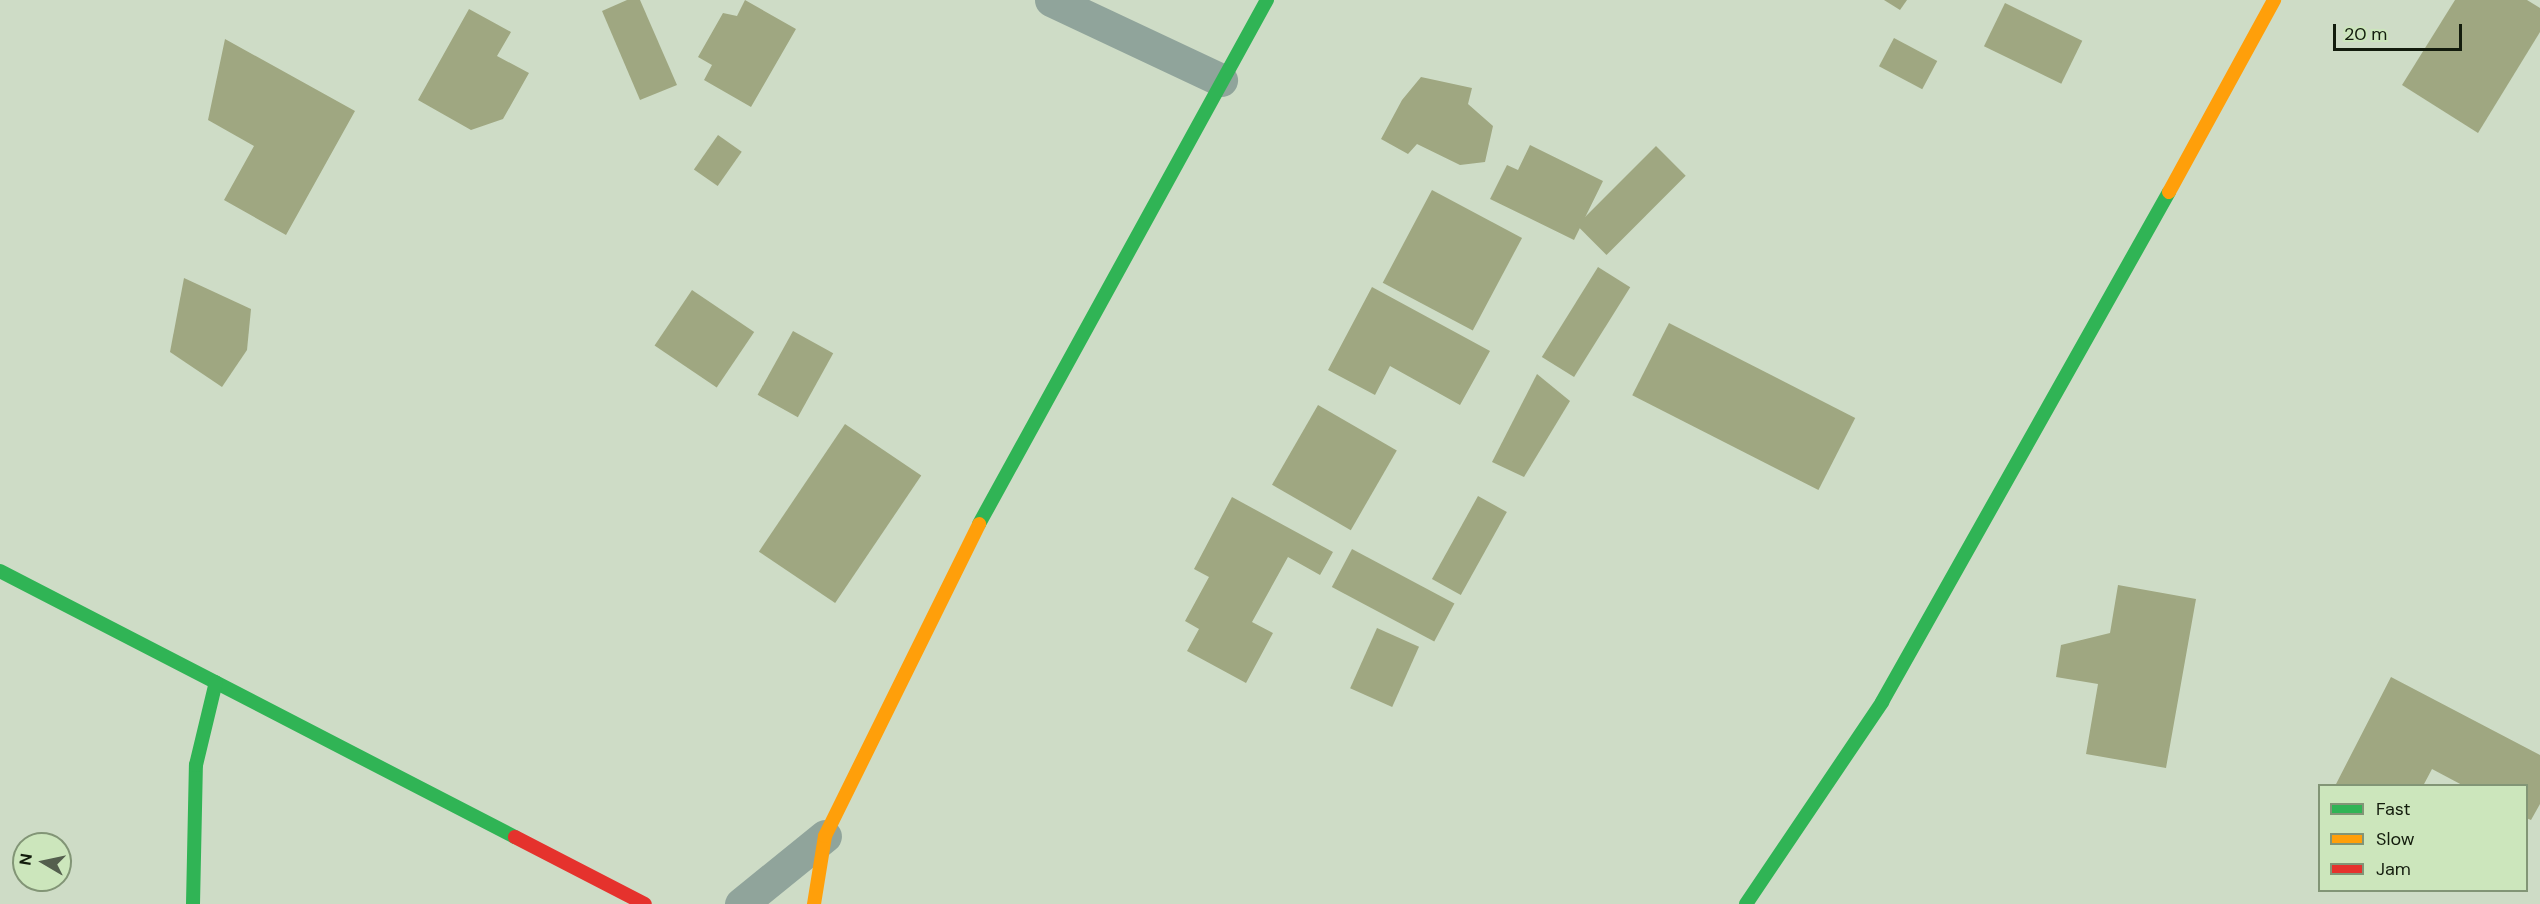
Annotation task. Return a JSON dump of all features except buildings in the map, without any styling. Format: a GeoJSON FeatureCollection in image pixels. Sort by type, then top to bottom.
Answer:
{"type":"FeatureCollection","features":[{"type":"Feature","properties":{"kind":"main road"},"geometry":{"type":"LineString","coordinates":[[814,904],[825,836],[948,580],[1267,0]]}},
{"type":"Feature","properties":{"kind":"main road"},"geometry":{"type":"LineString","coordinates":[[1746,904],[1882,702],[2128,267],[2274,0]]}},
{"type":"Feature","properties":{"kind":"main road"},"geometry":{"type":"LineString","coordinates":[[0,571],[645,904]]}},
{"type":"Feature","properties":{"kind":"main road"},"geometry":{"type":"LineString","coordinates":[[193,904],[196,765],[216,682]]}},
{"type":"Feature","properties":{"kind":"street"},"geometry":{"type":"LineString","coordinates":[[1051,0],[1221,80]]}},
{"type":"Feature","properties":{"kind":"street"},"geometry":{"type":"LineString","coordinates":[[741,904],[825,836]]}},
{"type":"Feature","properties":{"kind":"traffic: fast"},"geometry":{"type":"LineString","coordinates":[[979,524],[1267,0]]}},
{"type":"Feature","properties":{"kind":"traffic: fast"},"geometry":{"type":"LineString","coordinates":[[1746,904],[1882,702],[2169,192]]}},
{"type":"Feature","properties":{"kind":"traffic: fast"},"geometry":{"type":"LineString","coordinates":[[0,571],[515,837]]}},
{"type":"Feature","properties":{"kind":"traffic: fast"},"geometry":{"type":"LineString","coordinates":[[193,904],[196,765],[216,682]]}},
{"type":"Feature","properties":{"kind":"traffic: slow"},"geometry":{"type":"LineString","coordinates":[[2169,192],[2274,0]]}},
{"type":"Feature","properties":{"kind":"traffic: slow"},"geometry":{"type":"LineString","coordinates":[[814,904],[825,836],[979,524]]}},
{"type":"Feature","properties":{"kind":"traffic: jam"},"geometry":{"type":"LineString","coordinates":[[515,837],[645,904]]}}]}
